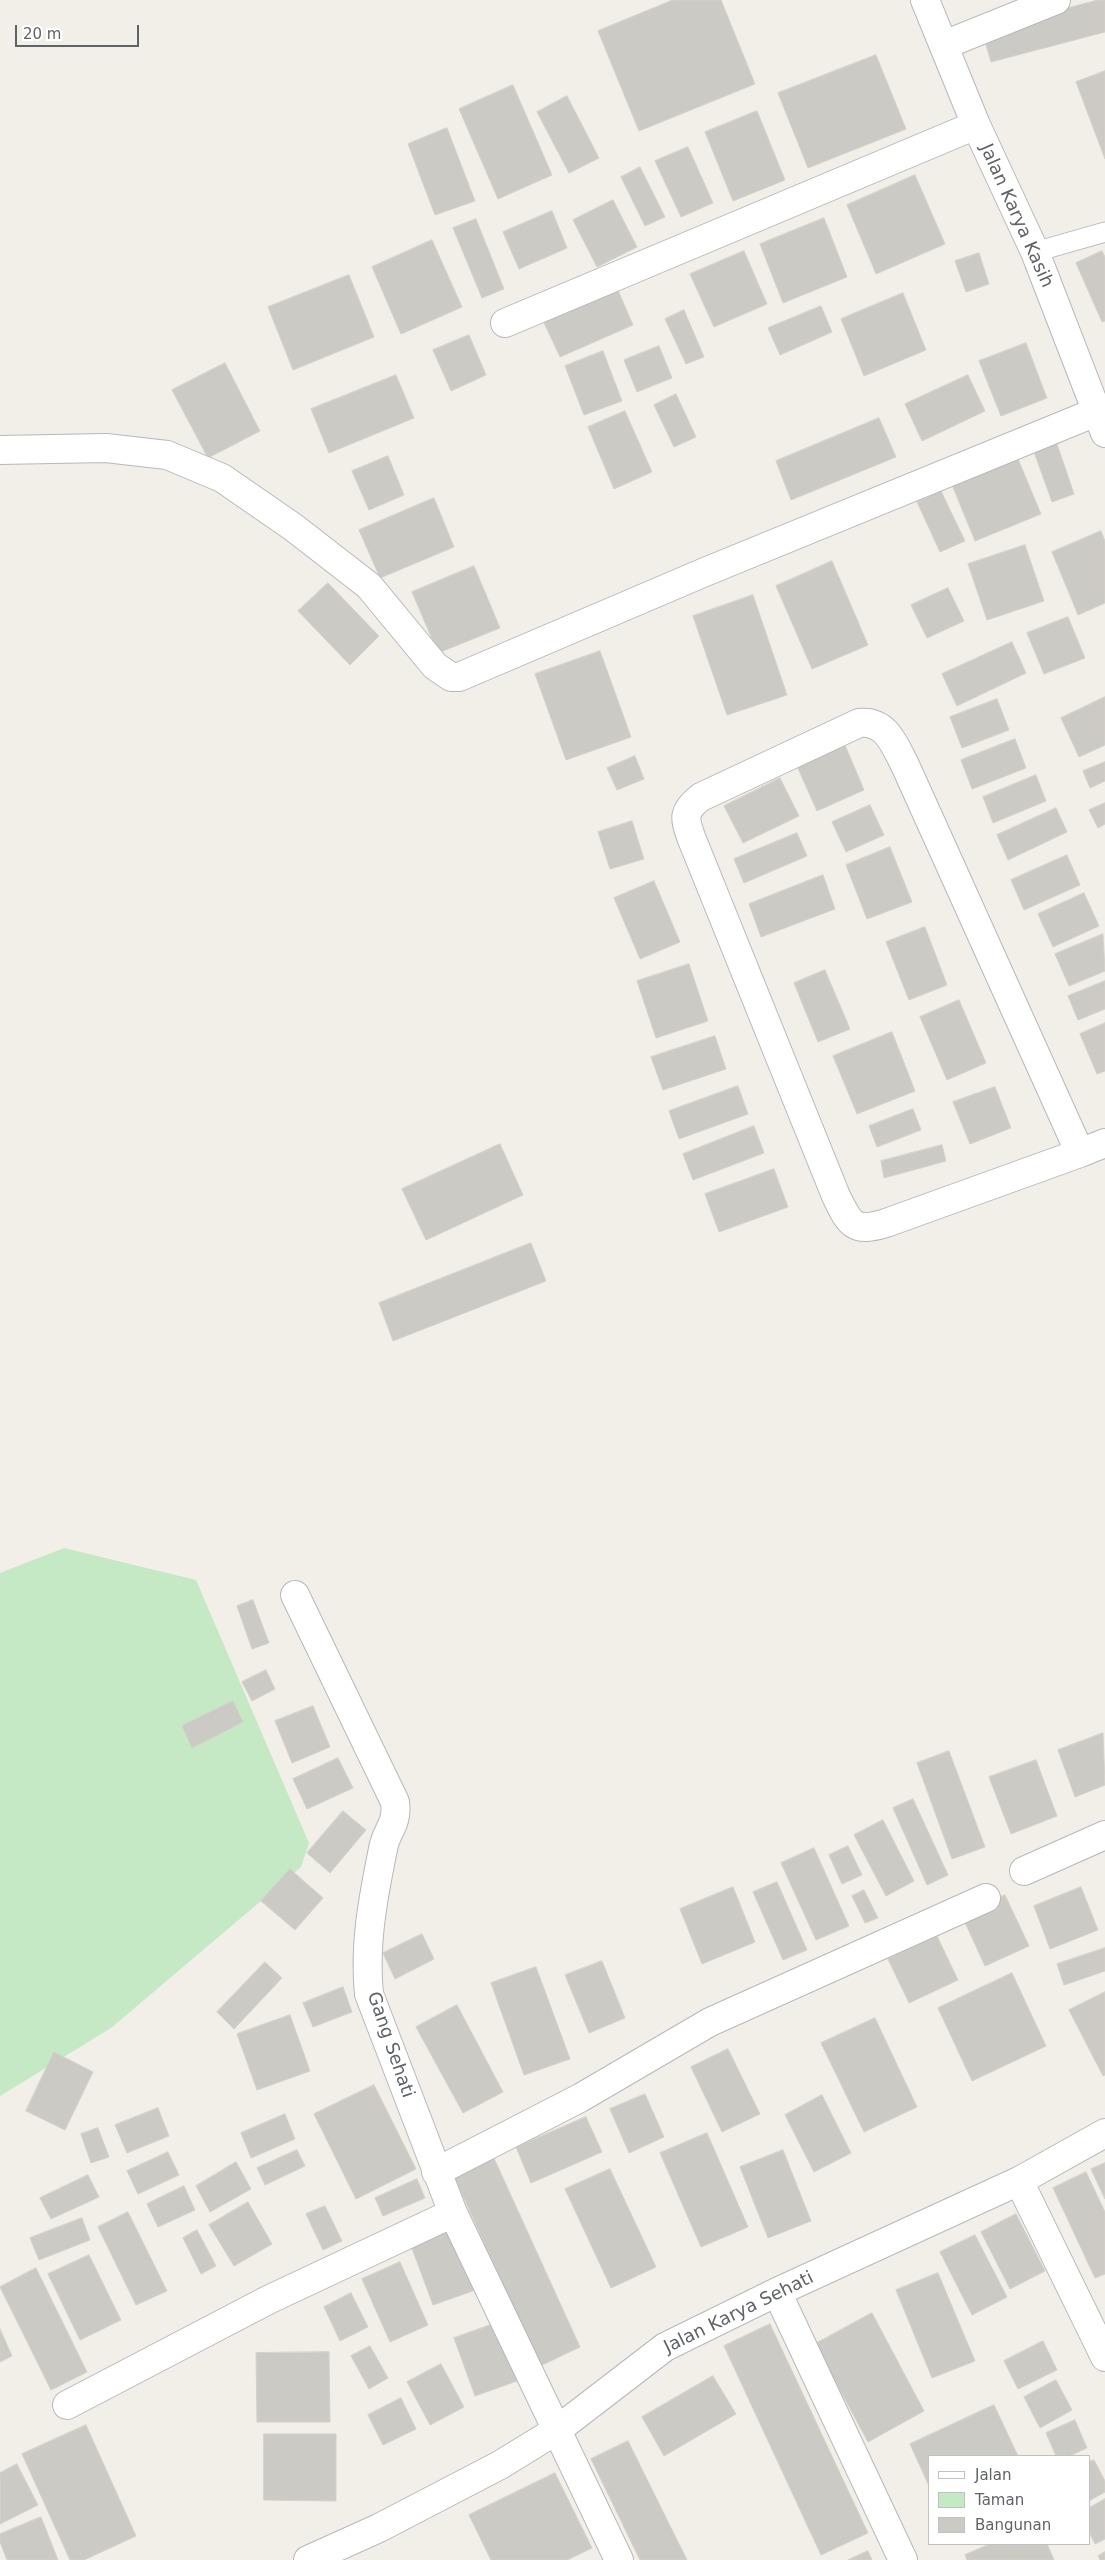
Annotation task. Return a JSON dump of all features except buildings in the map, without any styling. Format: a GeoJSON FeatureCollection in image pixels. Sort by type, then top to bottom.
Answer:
{"type":"FeatureCollection","features":[{"type":"Feature","properties":{"kind":"street","name":"Jalan Karya Kasih"},"geometry":{"type":"LineString","coordinates":[[925,0],[976,125],[1035,252],[1100,422]]}},
{"type":"Feature","properties":{"kind":"street"},"geometry":{"type":"LineString","coordinates":[[944,45],[1056,0]]}},
{"type":"Feature","properties":{"kind":"street"},"geometry":{"type":"LineString","coordinates":[[505,323],[976,125]]}},
{"type":"Feature","properties":{"kind":"street"},"geometry":{"type":"LineString","coordinates":[[0,450],[106,448],[167,455],[222,478],[294,527],[369,586],[435,666],[451,677],[459,677],[705,572],[1100,422]]}},
{"type":"Feature","properties":{"kind":"street"},"geometry":{"type":"LineString","coordinates":[[1080,1153],[905,765],[889,735],[879,725],[869,722],[858,724],[701,797],[692,804],[687,811],[686,821],[691,837],[836,1196],[848,1219],[862,1228],[869,1228],[1080,1153],[1105,1143]]}},
{"type":"Feature","properties":{"kind":"street","name":"Gang Sehati"},"geometry":{"type":"LineString","coordinates":[[295,1595],[394,1802],[396,1813],[394,1826],[383,1846],[368,1935],[366,1963],[369,1994],[453,2213],[619,2560]]}},
{"type":"Feature","properties":{"kind":"street"},"geometry":{"type":"LineString","coordinates":[[1024,1871],[1105,1835]]}},
{"type":"Feature","properties":{"kind":"street"},"geometry":{"type":"LineString","coordinates":[[436,2172],[588,2093],[710,2022],[986,1898]]}},
{"type":"Feature","properties":{"kind":"street","name":"Jalan Karya Sehati"},"geometry":{"type":"LineString","coordinates":[[308,2560],[378,2528],[492,2470],[557,2430],[665,2347],[777,2292],[1019,2181],[1105,2133]]}},
{"type":"Feature","properties":{"kind":"street"},"geometry":{"type":"LineString","coordinates":[[1019,2181],[1105,2357]]}},
{"type":"Feature","properties":{"kind":"street"},"geometry":{"type":"LineString","coordinates":[[67,2405],[268,2300],[453,2213]]}},
{"type":"Feature","properties":{"kind":"street"},"geometry":{"type":"LineString","coordinates":[[777,2292],[903,2560]]}},
{"type":"Feature","properties":{"kind":"lane"},"geometry":{"type":"LineString","coordinates":[[1035,252],[1105,232]]}},
{"type":"Feature","properties":{"kind":"green space"},"geometry":{"type":"Polygon","coordinates":[[[64,1548],[196,1580],[309,1843],[301,1867],[111,2028],[0,2096],[0,1573],[64,1548]]]}}]}
